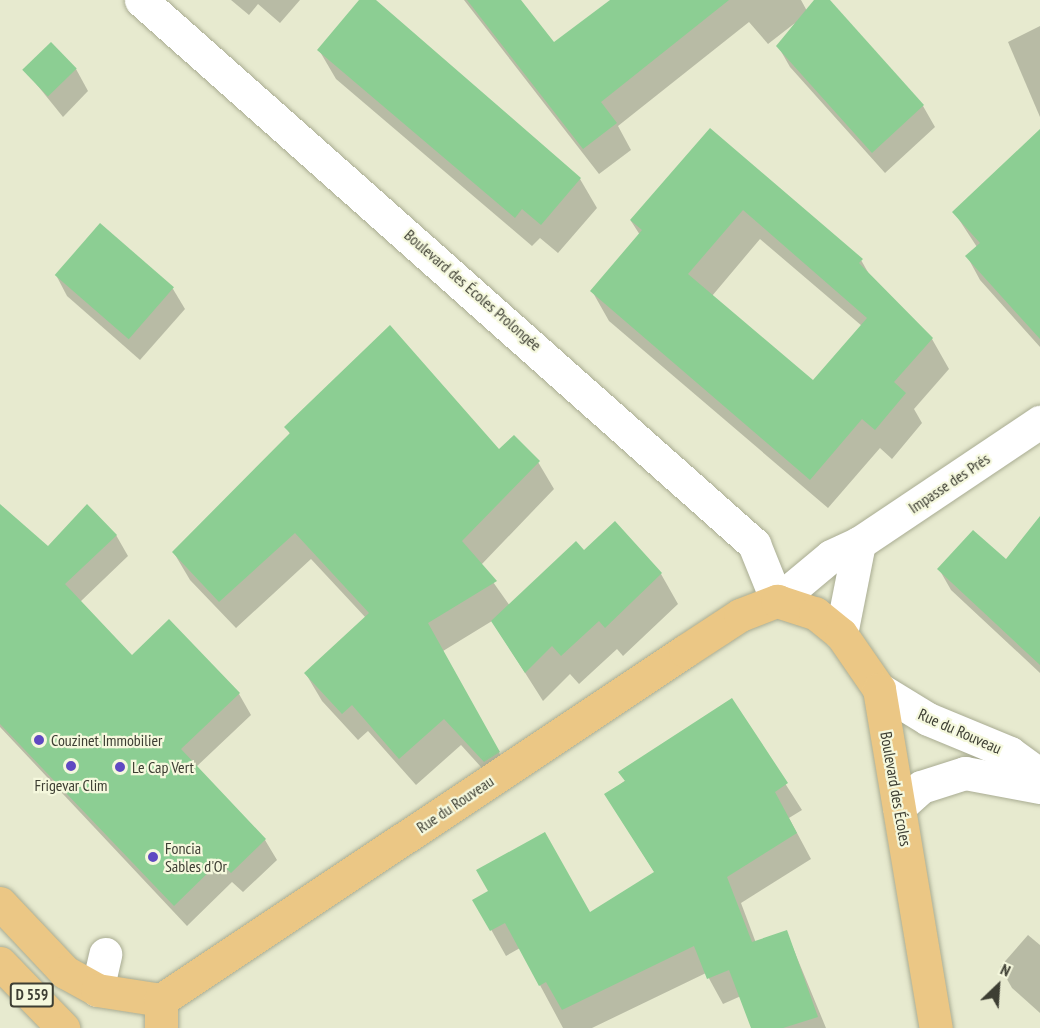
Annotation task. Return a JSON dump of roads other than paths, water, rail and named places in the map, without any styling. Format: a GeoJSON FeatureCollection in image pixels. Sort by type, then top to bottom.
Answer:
{"type":"FeatureCollection","features":[{"type":"Feature","properties":{"kind":"main road","name":"Boulevard des Écoles"},"geometry":{"type":"LineString","coordinates":[[777,601],[815,614],[841,633],[879,689],[936,1028]]}},
{"type":"Feature","properties":{"kind":"main road","name":"Rue du Rouveau"},"geometry":{"type":"LineString","coordinates":[[161,1014],[685,651],[740,615],[777,601]]}},
{"type":"Feature","properties":{"kind":"main road"},"geometry":{"type":"LineString","coordinates":[[0,903],[66,972],[97,990],[161,1014]]}},
{"type":"Feature","properties":{"kind":"main road","name":"D 559"},"geometry":{"type":"LineString","coordinates":[[0,963],[63,1028]]}},
{"type":"Feature","properties":{"kind":"street","name":"Boulevard des Écoles Prolongée"},"geometry":{"type":"LineString","coordinates":[[141,0],[753,544],[777,601]]}},
{"type":"Feature","properties":{"kind":"street","name":"Impasse des Prés"},"geometry":{"type":"LineString","coordinates":[[777,601],[831,556],[859,543],[1040,422]]}},
{"type":"Feature","properties":{"kind":"street"},"geometry":{"type":"LineString","coordinates":[[841,633],[859,543]]}},
{"type":"Feature","properties":{"kind":"street","name":"Rue du Rouveau"},"geometry":{"type":"LineString","coordinates":[[879,689],[928,719],[1010,753],[1040,775]]}},
{"type":"Feature","properties":{"kind":"street","name":"Rue du Rouveau"},"geometry":{"type":"LineString","coordinates":[[899,807],[921,787],[964,773],[1040,787]]}},
{"type":"Feature","properties":{"kind":"street"},"geometry":{"type":"LineString","coordinates":[[97,990],[105,954]]}},
{"type":"Feature","properties":{"kind":"place","name":"Couzinet Immobilier"},"geometry":{"type":"Point","coordinates":[39,740]}},
{"type":"Feature","properties":{"kind":"place","name":"Frigevar Clim"},"geometry":{"type":"Point","coordinates":[71,766]}},
{"type":"Feature","properties":{"kind":"place","name":"Le Cap Vert"},"geometry":{"type":"Point","coordinates":[120,767]}},
{"type":"Feature","properties":{"kind":"place","name":"Foncia Sables d'Or"},"geometry":{"type":"Point","coordinates":[153,857]}}]}
